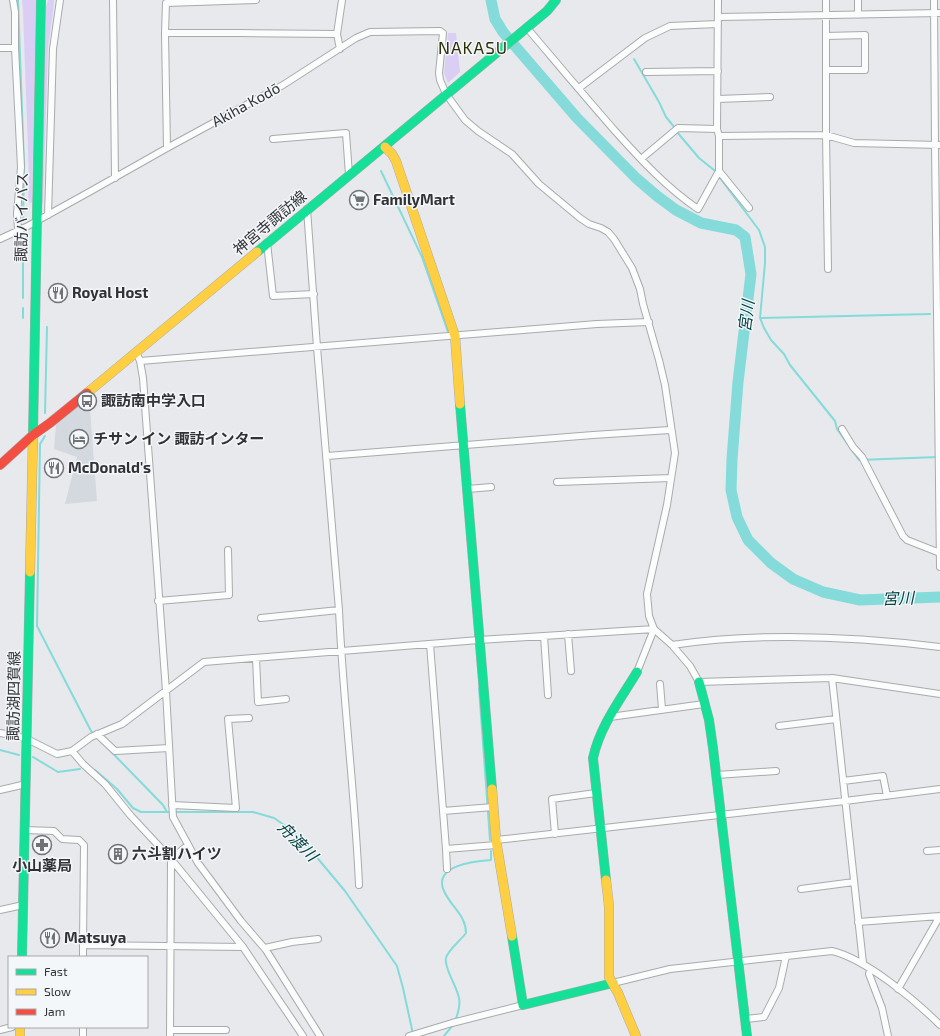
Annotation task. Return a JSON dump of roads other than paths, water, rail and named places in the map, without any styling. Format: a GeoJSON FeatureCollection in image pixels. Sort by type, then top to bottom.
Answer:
{"type":"FeatureCollection","features":[{"type":"Feature","properties":{"kind":"main road","name":"諏訪バイパス"},"geometry":{"type":"LineString","coordinates":[[33,435],[41,0]]}},
{"type":"Feature","properties":{"kind":"main road","name":"神宮寺諏訪線"},"geometry":{"type":"LineString","coordinates":[[0,465],[33,435],[50,423],[349,175],[385,147],[446,94],[547,11],[556,0]]}},
{"type":"Feature","properties":{"kind":"main road"},"geometry":{"type":"LineString","coordinates":[[385,147],[396,161],[455,336],[496,843],[523,1005],[613,983]]}},
{"type":"Feature","properties":{"kind":"main road","name":"諏訪湖四賀線"},"geometry":{"type":"LineString","coordinates":[[22,956],[33,435]]}},
{"type":"Feature","properties":{"kind":"main road"},"geometry":{"type":"LineString","coordinates":[[636,1036],[609,977],[609,906],[593,758],[594,746],[637,672]]}},
{"type":"Feature","properties":{"kind":"main road"},"geometry":{"type":"LineString","coordinates":[[699,682],[709,720],[748,1036]]}},
{"type":"Feature","properties":{"kind":"street"},"geometry":{"type":"LineString","coordinates":[[13,0],[15,12],[15,48],[21,167],[17,214],[18,230]]}},
{"type":"Feature","properties":{"kind":"street"},"geometry":{"type":"LineString","coordinates":[[48,215],[53,49],[60,0]]}},
{"type":"Feature","properties":{"kind":"street"},"geometry":{"type":"LineString","coordinates":[[113,0],[115,178]]}},
{"type":"Feature","properties":{"kind":"street"},"geometry":{"type":"LineString","coordinates":[[167,148],[165,33],[166,2],[256,0]]}},
{"type":"Feature","properties":{"kind":"street"},"geometry":{"type":"LineString","coordinates":[[340,49],[337,34],[342,0]]}},
{"type":"Feature","properties":{"kind":"street"},"geometry":{"type":"LineString","coordinates":[[523,30],[579,88],[640,158],[664,182],[687,202],[698,209],[719,171],[718,0]]}},
{"type":"Feature","properties":{"kind":"street"},"geometry":{"type":"LineString","coordinates":[[826,0],[828,269]]}},
{"type":"Feature","properties":{"kind":"street"},"geometry":{"type":"LineString","coordinates":[[858,0],[858,15]]}},
{"type":"Feature","properties":{"kind":"street"},"geometry":{"type":"LineString","coordinates":[[934,0],[937,13],[940,567]]}},
{"type":"Feature","properties":{"kind":"street"},"geometry":{"type":"LineString","coordinates":[[579,88],[645,38],[670,26],[718,21],[826,15],[937,13]]}},
{"type":"Feature","properties":{"kind":"street","name":"Akiha Kodō"},"geometry":{"type":"LineString","coordinates":[[0,238],[48,215],[283,85],[356,38],[370,32],[440,31],[443,33],[439,73],[440,80],[446,94]]}},
{"type":"Feature","properties":{"kind":"street"},"geometry":{"type":"LineString","coordinates":[[165,33],[337,34]]}},
{"type":"Feature","properties":{"kind":"street"},"geometry":{"type":"LineString","coordinates":[[826,36],[865,36],[866,70],[826,70]]}},
{"type":"Feature","properties":{"kind":"street"},"geometry":{"type":"LineString","coordinates":[[0,48],[15,48]]}},
{"type":"Feature","properties":{"kind":"street"},"geometry":{"type":"LineString","coordinates":[[646,72],[718,71]]}},
{"type":"Feature","properties":{"kind":"street"},"geometry":{"type":"LineString","coordinates":[[446,94],[469,124],[512,154],[539,184],[580,218],[589,224],[608,232],[632,268],[640,289],[664,385],[670,430],[675,453],[663,525],[647,594],[649,616],[654,629],[672,645],[690,666],[699,682],[832,678],[940,694]]}},
{"type":"Feature","properties":{"kind":"street"},"geometry":{"type":"LineString","coordinates":[[718,99],[770,97]]}},
{"type":"Feature","properties":{"kind":"street"},"geometry":{"type":"LineString","coordinates":[[640,158],[678,128],[718,132],[826,135],[854,143],[937,145]]}},
{"type":"Feature","properties":{"kind":"street"},"geometry":{"type":"LineString","coordinates":[[273,139],[346,133],[349,175]]}},
{"type":"Feature","properties":{"kind":"street"},"geometry":{"type":"LineString","coordinates":[[719,171],[749,208]]}},
{"type":"Feature","properties":{"kind":"street"},"geometry":{"type":"LineString","coordinates":[[308,210],[317,347],[339,610],[340,651],[356,830],[358,884]]}},
{"type":"Feature","properties":{"kind":"street"},"geometry":{"type":"LineString","coordinates":[[267,243],[273,296],[314,294]]}},
{"type":"Feature","properties":{"kind":"street"},"geometry":{"type":"LineString","coordinates":[[140,361],[597,324],[649,322]]}},
{"type":"Feature","properties":{"kind":"street"},"geometry":{"type":"LineString","coordinates":[[136,352],[140,361],[143,378],[158,601],[166,691],[173,816],[198,863],[241,921],[265,948],[320,1036]]}},
{"type":"Feature","properties":{"kind":"street"},"geometry":{"type":"LineString","coordinates":[[842,429],[853,447],[862,457],[902,536],[907,540],[940,552]]}},
{"type":"Feature","properties":{"kind":"street"},"geometry":{"type":"LineString","coordinates":[[327,456],[670,430]]}},
{"type":"Feature","properties":{"kind":"street"},"geometry":{"type":"LineString","coordinates":[[557,482],[671,478]]}},
{"type":"Feature","properties":{"kind":"street"},"geometry":{"type":"LineString","coordinates":[[468,489],[491,487]]}},
{"type":"Feature","properties":{"kind":"street"},"geometry":{"type":"LineString","coordinates":[[158,601],[229,594],[228,550]]}},
{"type":"Feature","properties":{"kind":"street"},"geometry":{"type":"LineString","coordinates":[[262,618],[339,610]]}},
{"type":"Feature","properties":{"kind":"street"},"geometry":{"type":"LineString","coordinates":[[0,734],[27,739],[57,754],[72,751],[95,735],[122,724],[204,662],[479,640],[654,629]]}},
{"type":"Feature","properties":{"kind":"street"},"geometry":{"type":"LineString","coordinates":[[637,672],[654,629]]}},
{"type":"Feature","properties":{"kind":"street"},"geometry":{"type":"LineString","coordinates":[[568,634],[571,671]]}},
{"type":"Feature","properties":{"kind":"street"},"geometry":{"type":"LineString","coordinates":[[544,636],[548,695]]}},
{"type":"Feature","properties":{"kind":"street"},"geometry":{"type":"LineString","coordinates":[[672,645],[698,642],[804,637],[894,641],[940,647]]}},
{"type":"Feature","properties":{"kind":"street"},"geometry":{"type":"LineString","coordinates":[[430,644],[447,869]]}},
{"type":"Feature","properties":{"kind":"street"},"geometry":{"type":"LineString","coordinates":[[256,658],[258,702],[286,699]]}},
{"type":"Feature","properties":{"kind":"street"},"geometry":{"type":"LineString","coordinates":[[832,678],[863,963]]}},
{"type":"Feature","properties":{"kind":"street"},"geometry":{"type":"LineString","coordinates":[[660,684],[662,710]]}},
{"type":"Feature","properties":{"kind":"street"},"geometry":{"type":"LineString","coordinates":[[610,717],[704,704]]}},
{"type":"Feature","properties":{"kind":"street"},"geometry":{"type":"LineString","coordinates":[[172,806],[236,808],[228,718],[249,718]]}},
{"type":"Feature","properties":{"kind":"street"},"geometry":{"type":"LineString","coordinates":[[779,726],[836,719]]}},
{"type":"Feature","properties":{"kind":"street"},"geometry":{"type":"LineString","coordinates":[[95,735],[115,751],[169,748]]}},
{"type":"Feature","properties":{"kind":"street"},"geometry":{"type":"LineString","coordinates":[[72,751],[105,784],[131,816],[171,859],[243,947],[303,1036]]}},
{"type":"Feature","properties":{"kind":"street"},"geometry":{"type":"LineString","coordinates":[[716,775],[776,771]]}},
{"type":"Feature","properties":{"kind":"street"},"geometry":{"type":"LineString","coordinates":[[843,781],[883,776],[887,796]]}},
{"type":"Feature","properties":{"kind":"street"},"geometry":{"type":"LineString","coordinates":[[0,790],[26,784]]}},
{"type":"Feature","properties":{"kind":"street"},"geometry":{"type":"LineString","coordinates":[[446,850],[600,828],[722,816],[940,789]]}},
{"type":"Feature","properties":{"kind":"street"},"geometry":{"type":"LineString","coordinates":[[555,834],[552,799],[596,793]]}},
{"type":"Feature","properties":{"kind":"street"},"geometry":{"type":"LineString","coordinates":[[443,811],[493,807]]}},
{"type":"Feature","properties":{"kind":"street"},"geometry":{"type":"LineString","coordinates":[[24,830],[54,831],[62,839],[80,840],[84,845],[83,956]]}},
{"type":"Feature","properties":{"kind":"street"},"geometry":{"type":"LineString","coordinates":[[188,845],[171,859],[170,1033],[226,1030]]}},
{"type":"Feature","properties":{"kind":"street"},"geometry":{"type":"LineString","coordinates":[[927,851],[940,850]]}},
{"type":"Feature","properties":{"kind":"street"},"geometry":{"type":"LineString","coordinates":[[801,889],[854,882]]}},
{"type":"Feature","properties":{"kind":"street"},"geometry":{"type":"LineString","coordinates":[[0,910],[23,905]]}},
{"type":"Feature","properties":{"kind":"street"},"geometry":{"type":"LineString","coordinates":[[858,922],[940,916],[898,989]]}},
{"type":"Feature","properties":{"kind":"street"},"geometry":{"type":"LineString","coordinates":[[265,948],[292,942],[318,939]]}},
{"type":"Feature","properties":{"kind":"street"},"geometry":{"type":"LineString","coordinates":[[83,945],[243,947]]}},
{"type":"Feature","properties":{"kind":"street"},"geometry":{"type":"LineString","coordinates":[[613,983],[670,969],[832,951],[844,954],[863,963],[898,989],[940,1024]]}},
{"type":"Feature","properties":{"kind":"street"},"geometry":{"type":"LineString","coordinates":[[746,1019],[764,1017],[779,988],[786,956]]}},
{"type":"Feature","properties":{"kind":"street"},"geometry":{"type":"LineString","coordinates":[[870,969],[869,974],[882,1008],[888,1036]]}},
{"type":"Feature","properties":{"kind":"street"},"geometry":{"type":"LineString","coordinates":[[409,1036],[459,1021],[523,1005]]}},
{"type":"Feature","properties":{"kind":"waterway"},"geometry":{"type":"LineString","coordinates":[[18,0],[24,165]]}},
{"type":"Feature","properties":{"kind":"waterway","name":"宮川"},"geometry":{"type":"LineString","coordinates":[[491,0],[495,19],[503,32],[577,118],[636,178],[676,210],[701,223],[736,230],[745,237],[751,274],[738,382],[731,490],[737,517],[748,540],[771,563],[793,579],[823,592],[860,600],[940,597]]}},
{"type":"Feature","properties":{"kind":"waterway"},"geometry":{"type":"LineString","coordinates":[[634,59],[666,117],[675,128]]}},
{"type":"Feature","properties":{"kind":"waterway"},"geometry":{"type":"LineString","coordinates":[[677,132],[699,158],[714,170],[759,230],[765,247],[760,318],[764,328],[771,340],[784,354],[790,365],[835,421],[837,429],[859,460],[938,457]]}},
{"type":"Feature","properties":{"kind":"waterway"},"geometry":{"type":"LineString","coordinates":[[23,221],[24,169]]}},
{"type":"Feature","properties":{"kind":"waterway"},"geometry":{"type":"LineString","coordinates":[[381,171],[422,257],[448,332]]}},
{"type":"Feature","properties":{"kind":"waterway"},"geometry":{"type":"LineString","coordinates":[[23,234],[23,298]]}},
{"type":"Feature","properties":{"kind":"waterway"},"geometry":{"type":"LineString","coordinates":[[23,308],[23,318]]}},
{"type":"Feature","properties":{"kind":"waterway"},"geometry":{"type":"LineString","coordinates":[[760,318],[930,314]]}},
{"type":"Feature","properties":{"kind":"waterway"},"geometry":{"type":"LineString","coordinates":[[45,413],[47,327]]}},
{"type":"Feature","properties":{"kind":"waterway"},"geometry":{"type":"LineString","coordinates":[[45,436],[40,444],[37,626],[91,731],[163,805],[167,812]]}},
{"type":"Feature","properties":{"kind":"waterway"},"geometry":{"type":"LineString","coordinates":[[479,688],[490,840]]}},
{"type":"Feature","properties":{"kind":"waterway"},"geometry":{"type":"LineString","coordinates":[[0,750],[19,755]]}},
{"type":"Feature","properties":{"kind":"waterway","name":"舟渡川"},"geometry":{"type":"LineString","coordinates":[[33,757],[58,772],[80,769]]}},
{"type":"Feature","properties":{"kind":"waterway","name":"舟渡川"},"geometry":{"type":"LineString","coordinates":[[95,770],[117,789],[133,808],[141,812],[253,812],[274,818],[290,829],[304,842],[345,891],[397,966],[413,1034]]}},
{"type":"Feature","properties":{"kind":"waterway"},"geometry":{"type":"LineString","coordinates":[[455,1021],[458,1013],[459,1000],[446,964],[446,959],[449,952],[466,933],[464,921],[447,897],[442,882],[444,875],[457,866],[466,863],[491,860],[491,851]]}},
{"type":"Feature","properties":{"kind":"waterway"},"geometry":{"type":"LineString","coordinates":[[444,1036],[453,1025]]}},
{"type":"Feature","properties":{"kind":"place","name":"FamilyMart"},"geometry":{"type":"Point","coordinates":[359,200]}},
{"type":"Feature","properties":{"kind":"place","name":"Royal Host"},"geometry":{"type":"Point","coordinates":[58,293]}},
{"type":"Feature","properties":{"kind":"place","name":"諏訪南中学入口"},"geometry":{"type":"Point","coordinates":[87,401]}},
{"type":"Feature","properties":{"kind":"place","name":"チサン イン 諏訪インター"},"geometry":{"type":"Point","coordinates":[79,439]}},
{"type":"Feature","properties":{"kind":"place","name":"McDonald's"},"geometry":{"type":"Point","coordinates":[54,468]}},
{"type":"Feature","properties":{"kind":"place","name":"小山薬局"},"geometry":{"type":"Point","coordinates":[42,845]}},
{"type":"Feature","properties":{"kind":"place","name":"六斗割ハイツ"},"geometry":{"type":"Point","coordinates":[118,854]}},
{"type":"Feature","properties":{"kind":"place","name":"Matsuya"},"geometry":{"type":"Point","coordinates":[50,938]}},
{"type":"Feature","properties":{"kind":"district","name":"NAKASU"},"geometry":{"type":"Point","coordinates":[473,48]}}]}
